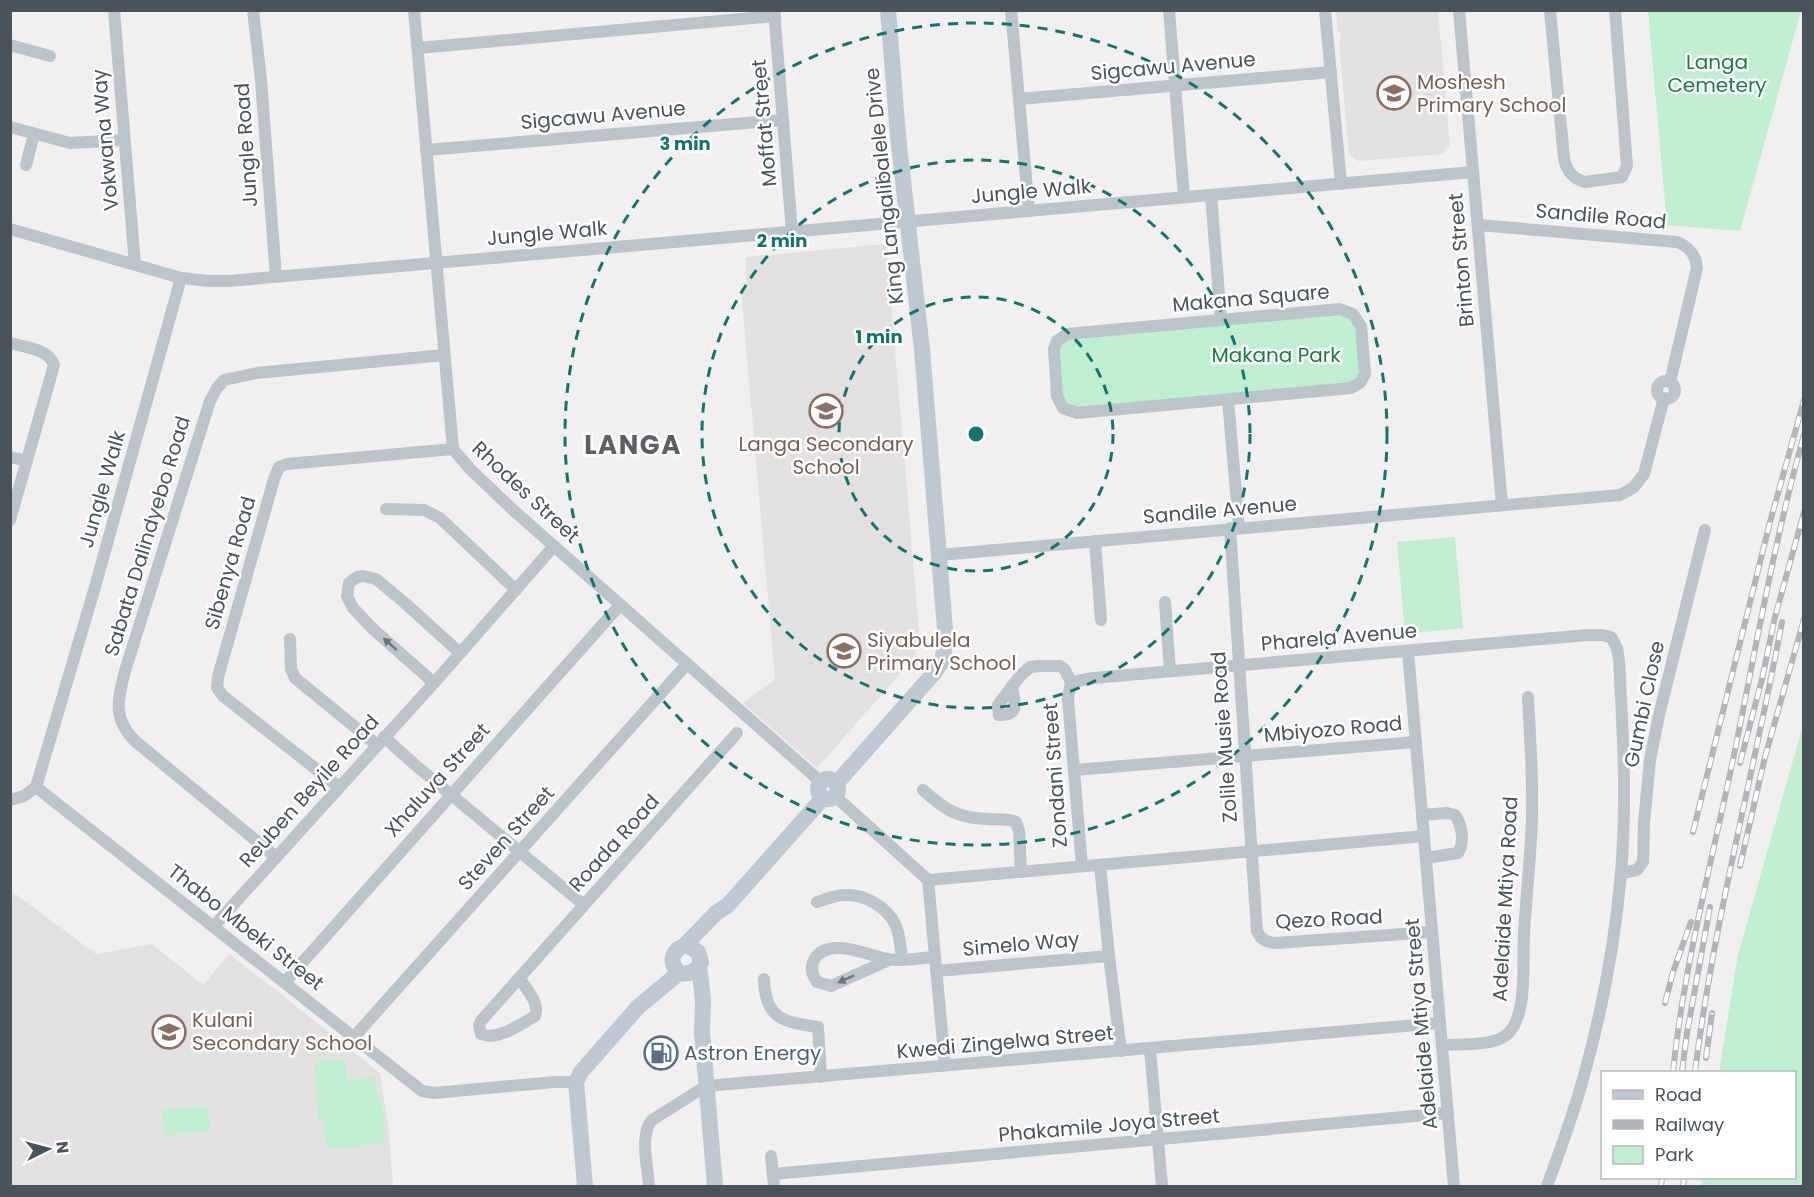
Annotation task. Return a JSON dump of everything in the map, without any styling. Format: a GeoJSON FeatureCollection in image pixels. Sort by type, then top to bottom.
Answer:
{"type":"FeatureCollection","features":[{"type":"Feature","properties":{"kind":"street","name":"Vokwana Way"},"geometry":{"type":"LineString","coordinates":[[114,10],[135,265]]}},
{"type":"Feature","properties":{"kind":"street","name":"Jungle Road"},"geometry":{"type":"LineString","coordinates":[[253,10],[261,80],[276,277]]}},
{"type":"Feature","properties":{"kind":"street","name":"Rhodes Street"},"geometry":{"type":"LineString","coordinates":[[414,10],[453,449],[470,469],[512,509],[928,880]]}},
{"type":"Feature","properties":{"kind":"street","name":"King Langalibalele Drive"},"geometry":{"type":"LineString","coordinates":[[728,905],[725,915],[687,966],[678,949],[684,946],[716,913],[728,905],[923,686],[942,661],[945,651],[946,631],[940,555],[909,221],[898,136],[888,10]]}},
{"type":"Feature","properties":{"kind":"street"},"geometry":{"type":"LineString","coordinates":[[1011,10],[1029,211]]}},
{"type":"Feature","properties":{"kind":"street"},"geometry":{"type":"LineString","coordinates":[[1169,10],[1185,197]]}},
{"type":"Feature","properties":{"kind":"street"},"geometry":{"type":"LineString","coordinates":[[1325,10],[1341,184]]}},
{"type":"Feature","properties":{"kind":"street","name":"Brinton Street"},"geometry":{"type":"LineString","coordinates":[[1459,10],[1502,505]]}},
{"type":"Feature","properties":{"kind":"street"},"geometry":{"type":"LineString","coordinates":[[1550,10],[1564,158],[1569,171],[1585,182],[1622,177],[1627,166],[1615,10]]}},
{"type":"Feature","properties":{"kind":"street"},"geometry":{"type":"LineString","coordinates":[[418,48],[774,13]]}},
{"type":"Feature","properties":{"kind":"street","name":"Moffat Street"},"geometry":{"type":"LineString","coordinates":[[774,13],[792,231]]}},
{"type":"Feature","properties":{"kind":"street"},"geometry":{"type":"LineString","coordinates":[[10,45],[50,56]]}},
{"type":"Feature","properties":{"kind":"street","name":"Sigcawu Avenue"},"geometry":{"type":"LineString","coordinates":[[1019,99],[1331,72]]}},
{"type":"Feature","properties":{"kind":"street","name":"Sigcawu Avenue"},"geometry":{"type":"LineString","coordinates":[[426,150],[783,120]]}},
{"type":"Feature","properties":{"kind":"street"},"geometry":{"type":"LineString","coordinates":[[10,128],[70,143],[124,140]]}},
{"type":"Feature","properties":{"kind":"street"},"geometry":{"type":"LineString","coordinates":[[26,165],[34,134]]}},
{"type":"Feature","properties":{"kind":"street","name":"Jungle Walk"},"geometry":{"type":"LineString","coordinates":[[36,787],[98,578],[181,278],[209,281],[276,277],[1473,172]]}},
{"type":"Feature","properties":{"kind":"street"},"geometry":{"type":"LineString","coordinates":[[1211,195],[1221,320]]}},
{"type":"Feature","properties":{"kind":"street","name":"Sandile Road"},"geometry":{"type":"LineString","coordinates":[[1478,225],[1672,242],[1687,247],[1694,254],[1697,268],[1670,382],[1661,382],[1658,386],[1658,393],[1664,398],[1644,474],[1638,484],[1627,492],[1613,496],[1502,505]]}},
{"type":"Feature","properties":{"kind":"street"},"geometry":{"type":"LineString","coordinates":[[10,229],[181,278]]}},
{"type":"Feature","properties":{"kind":"street","name":"Makana Square"},"geometry":{"type":"LineString","coordinates":[[1345,309],[1360,321],[1365,369],[1360,383],[1351,388],[1228,400],[1072,412],[1063,408],[1058,400],[1053,354],[1055,345],[1067,334],[1345,309]]}},
{"type":"Feature","properties":{"kind":"street"},"geometry":{"type":"LineString","coordinates":[[10,343],[44,353],[51,358],[54,365],[10,520]]}},
{"type":"Feature","properties":{"kind":"street","name":"Sabata Dalindyebo Road"},"geometry":{"type":"LineString","coordinates":[[276,857],[135,741],[125,729],[119,714],[119,700],[125,671],[210,400],[224,380],[257,373],[444,355]]}},
{"type":"Feature","properties":{"kind":"street","name":"Zolile Musie Road"},"geometry":{"type":"LineString","coordinates":[[1228,400],[1239,665],[1257,931],[1263,940]]}},
{"type":"Feature","properties":{"kind":"street","name":"Sibenya Road"},"geometry":{"type":"LineString","coordinates":[[339,787],[223,696],[217,688],[218,677],[274,478],[279,467],[287,464],[453,449]]}},
{"type":"Feature","properties":{"kind":"street"},"geometry":{"type":"LineString","coordinates":[[10,457],[27,461]]}},
{"type":"Feature","properties":{"kind":"street","name":"Sandile Avenue"},"geometry":{"type":"LineString","coordinates":[[940,555],[1502,505]]}},
{"type":"Feature","properties":{"kind":"street"},"geometry":{"type":"LineString","coordinates":[[386,509],[424,510],[440,518],[516,590]]}},
{"type":"Feature","properties":{"kind":"street","name":"Gumbi Close"},"geometry":{"type":"LineString","coordinates":[[1621,873],[1637,870],[1643,862],[1648,782],[1659,715],[1705,530]]}},
{"type":"Feature","properties":{"kind":"street"},"geometry":{"type":"LineString","coordinates":[[1095,541],[1101,620]]}},
{"type":"Feature","properties":{"kind":"street","name":"Reuben Beyile Road"},"geometry":{"type":"LineString","coordinates":[[213,926],[434,683],[554,546]]}},
{"type":"Feature","properties":{"kind":"street"},"geometry":{"type":"LineString","coordinates":[[434,683],[353,608],[347,596],[349,583],[363,576],[376,579],[460,653]]}},
{"type":"Feature","properties":{"kind":"street"},"geometry":{"type":"LineString","coordinates":[[1165,602],[1170,671]]}},
{"type":"Feature","properties":{"kind":"street","name":"Xhaluva Street"},"geometry":{"type":"LineString","coordinates":[[285,982],[620,605]]}},
{"type":"Feature","properties":{"kind":"street","name":"Pharela Avenue"},"geometry":{"type":"LineString","coordinates":[[1071,682],[1170,671],[1588,635],[1611,637],[1617,648],[1619,660],[1624,736],[1621,873]]}},
{"type":"Feature","properties":{"kind":"street"},"geometry":{"type":"LineString","coordinates":[[290,639],[291,669],[295,678],[451,793],[584,905]]}},
{"type":"Feature","properties":{"kind":"street","name":"Adelaide Mtiya Street"},"geometry":{"type":"LineString","coordinates":[[1408,651],[1454,1186]]}},
{"type":"Feature","properties":{"kind":"street","name":"Steven Street"},"geometry":{"type":"LineString","coordinates":[[354,1037],[687,664]]}},
{"type":"Feature","properties":{"kind":"street"},"geometry":{"type":"LineString","coordinates":[[1012,686],[1030,667],[1040,666],[1062,667],[1071,682]]}},
{"type":"Feature","properties":{"kind":"street","name":"Zondani Street"},"geometry":{"type":"LineString","coordinates":[[1071,682],[1068,699],[1082,866]]}},
{"type":"Feature","properties":{"kind":"street","name":"Adelaide Mtiya Road"},"geometry":{"type":"LineString","coordinates":[[1442,1045],[1491,1041],[1506,1036],[1511,1030],[1522,997],[1523,938],[1532,813],[1528,697]]}},
{"type":"Feature","properties":{"kind":"street","name":"Roada Road"},"geometry":{"type":"LineString","coordinates":[[520,979],[536,1004],[535,1016],[498,1035],[481,1034],[479,1026],[482,1021],[737,733]]}},
{"type":"Feature","properties":{"kind":"street","name":"Mbiyozo Road"},"geometry":{"type":"LineString","coordinates":[[1074,770],[1416,742]]}},
{"type":"Feature","properties":{"kind":"street"},"geometry":{"type":"LineString","coordinates":[[10,800],[24,796],[36,787]]}},
{"type":"Feature","properties":{"kind":"street","name":"Thabo Mbeki Street"},"geometry":{"type":"LineString","coordinates":[[36,787],[415,1087],[427,1093],[576,1082]]}},
{"type":"Feature","properties":{"kind":"street"},"geometry":{"type":"LineString","coordinates":[[922,790],[941,806],[955,813],[1016,822],[1019,831],[1021,872]]}},
{"type":"Feature","properties":{"kind":"street"},"geometry":{"type":"LineString","coordinates":[[1422,815],[1451,813],[1457,818],[1461,832],[1462,843],[1458,853],[1426,858]]}},
{"type":"Feature","properties":{"kind":"street"},"geometry":{"type":"LineString","coordinates":[[945,1065],[928,880],[1424,836]]}},
{"type":"Feature","properties":{"kind":"street"},"geometry":{"type":"LineString","coordinates":[[1100,865],[1121,1051]]}},
{"type":"Feature","properties":{"kind":"street"},"geometry":{"type":"LineString","coordinates":[[1547,1186],[1583,1080],[1596,1031],[1611,955],[1621,873]]}},
{"type":"Feature","properties":{"kind":"street"},"geometry":{"type":"LineString","coordinates":[[817,902],[847,894],[875,903],[885,911],[897,928],[902,960]]}},
{"type":"Feature","properties":{"kind":"street","name":"Qezo Road"},"geometry":{"type":"LineString","coordinates":[[1263,940],[1276,943],[1432,932]]}},
{"type":"Feature","properties":{"kind":"street","name":"Simelo Way"},"geometry":{"type":"LineString","coordinates":[[889,960],[831,986],[817,982],[811,967],[816,956],[829,948],[860,952],[889,960],[934,957]]}},
{"type":"Feature","properties":{"kind":"street","name":"Simelo Way"},"geometry":{"type":"LineString","coordinates":[[936,971],[1109,956]]}},
{"type":"Feature","properties":{"kind":"street"},"geometry":{"type":"LineString","coordinates":[[585,1186],[576,1082],[581,1072],[638,1007],[643,996],[687,966],[702,1032],[715,1186]]}},
{"type":"Feature","properties":{"kind":"street"},"geometry":{"type":"LineString","coordinates":[[764,979],[767,1003],[776,1015],[792,1023],[818,1027],[821,1077]]}},
{"type":"Feature","properties":{"kind":"street","name":"Kwedi Zingelwa Street"},"geometry":{"type":"LineString","coordinates":[[649,1186],[645,1136],[647,1126],[652,1120],[706,1086],[1440,1023]]}},
{"type":"Feature","properties":{"kind":"street"},"geometry":{"type":"LineString","coordinates":[[1149,1049],[1162,1186]]}},
{"type":"Feature","properties":{"kind":"street","name":"Phakamile Joya Street"},"geometry":{"type":"LineString","coordinates":[[771,1156],[773,1180],[1448,1113]]}},
{"type":"Feature","properties":{"kind":"shaded area","name":"Moshesh Primary School"},"geometry":{"type":"Polygon","coordinates":[[[1336,11],[1438,11],[1450,145],[1442,154],[1358,161],[1349,154],[1339,42],[1341,36],[1338,32],[1336,11]]]}},
{"type":"Feature","properties":{"kind":"shaded area","name":"Langa Secondary School"},"geometry":{"type":"Polygon","coordinates":[[[886,244],[920,642],[913,659],[817,768],[743,703],[775,679],[741,289],[746,288],[746,257],[886,244]]]}},
{"type":"Feature","properties":{"kind":"shaded area","name":"Kulani Secondary School"},"geometry":{"type":"Polygon","coordinates":[[[13,892],[96,954],[152,944],[203,985],[229,954],[277,991],[380,1073],[389,1132],[393,1186],[11,1186],[10,947],[13,892]]]}},
{"type":"Feature","properties":{"kind":"green space","name":"Langa Cemetery"},"geometry":{"type":"Polygon","coordinates":[[[1648,11],[1801,11],[1740,231],[1667,225],[1648,11]]]}},
{"type":"Feature","properties":{"kind":"green space","name":"Makana Park"},"geometry":{"type":"Polygon","coordinates":[[[1341,314],[1355,323],[1360,373],[1353,382],[1072,408],[1063,399],[1060,345],[1065,340],[1341,314]]]}},
{"type":"Feature","properties":{"kind":"green space"},"geometry":{"type":"Polygon","coordinates":[[[1455,537],[1463,628],[1405,634],[1397,542],[1455,537]]]}},
{"type":"Feature","properties":{"kind":"green space"},"geometry":{"type":"Polygon","coordinates":[[[1803,725],[1803,1186],[1701,1186],[1702,1179],[1796,1179],[1796,1071],[1719,1071],[1738,955],[1803,725]]]}},
{"type":"Feature","properties":{"kind":"green space"},"geometry":{"type":"Polygon","coordinates":[[[345,1059],[347,1080],[375,1077],[376,1093],[382,1103],[385,1143],[327,1149],[324,1120],[319,1120],[314,1063],[345,1059]]]}},
{"type":"Feature","properties":{"kind":"green space"},"geometry":{"type":"Polygon","coordinates":[[[208,1106],[210,1131],[165,1136],[162,1110],[208,1106]]]}},
{"type":"Feature","properties":{"kind":"railway"},"geometry":{"type":"LineString","coordinates":[[1693,832],[1770,522],[1804,400]]}},
{"type":"Feature","properties":{"kind":"railway"},"geometry":{"type":"LineString","coordinates":[[1673,1071],[1684,992],[1699,913],[1734,755],[1774,555],[1804,435]]}},
{"type":"Feature","properties":{"kind":"railway"},"geometry":{"type":"LineString","coordinates":[[1740,763],[1762,679],[1775,617],[1804,512]]}},
{"type":"Feature","properties":{"kind":"railway"},"geometry":{"type":"LineString","coordinates":[[1740,866],[1765,757],[1804,619]]}},
{"type":"Feature","properties":{"kind":"railway"},"geometry":{"type":"LineString","coordinates":[[1695,1071],[1723,902],[1782,622]]}},
{"type":"Feature","properties":{"kind":"railway"},"geometry":{"type":"LineString","coordinates":[[1682,1071],[1710,907]]}},
{"type":"Feature","properties":{"kind":"railway"},"geometry":{"type":"LineString","coordinates":[[1665,1003],[1673,972],[1691,922]]}},
{"type":"Feature","properties":{"kind":"railway"},"geometry":{"type":"LineString","coordinates":[[1706,1058],[1712,1013]]}},
{"type":"Feature","properties":{"kind":"railway"},"geometry":{"type":"LineString","coordinates":[[1661,1186],[1662,1179]]}},
{"type":"Feature","properties":{"kind":"railway"},"geometry":{"type":"LineString","coordinates":[[1683,1186],[1684,1179]]}},
{"type":"Feature","properties":{"kind":"place","name":"Moshesh Primary School"},"geometry":{"type":"Point","coordinates":[1394,93]}},
{"type":"Feature","properties":{"kind":"place","name":"Langa Secondary School"},"geometry":{"type":"Point","coordinates":[826,411]}},
{"type":"Feature","properties":{"kind":"place","name":"Siyabulela Primary School"},"geometry":{"type":"Point","coordinates":[844,651]}},
{"type":"Feature","properties":{"kind":"place","name":"Kulani Secondary School"},"geometry":{"type":"Point","coordinates":[169,1032]}},
{"type":"Feature","properties":{"kind":"place","name":"Astron Energy"},"geometry":{"type":"Point","coordinates":[661,1053]}},
{"type":"Feature","properties":{"kind":"district","name":"LANGA"},"geometry":{"type":"Point","coordinates":[633,445]}}]}
